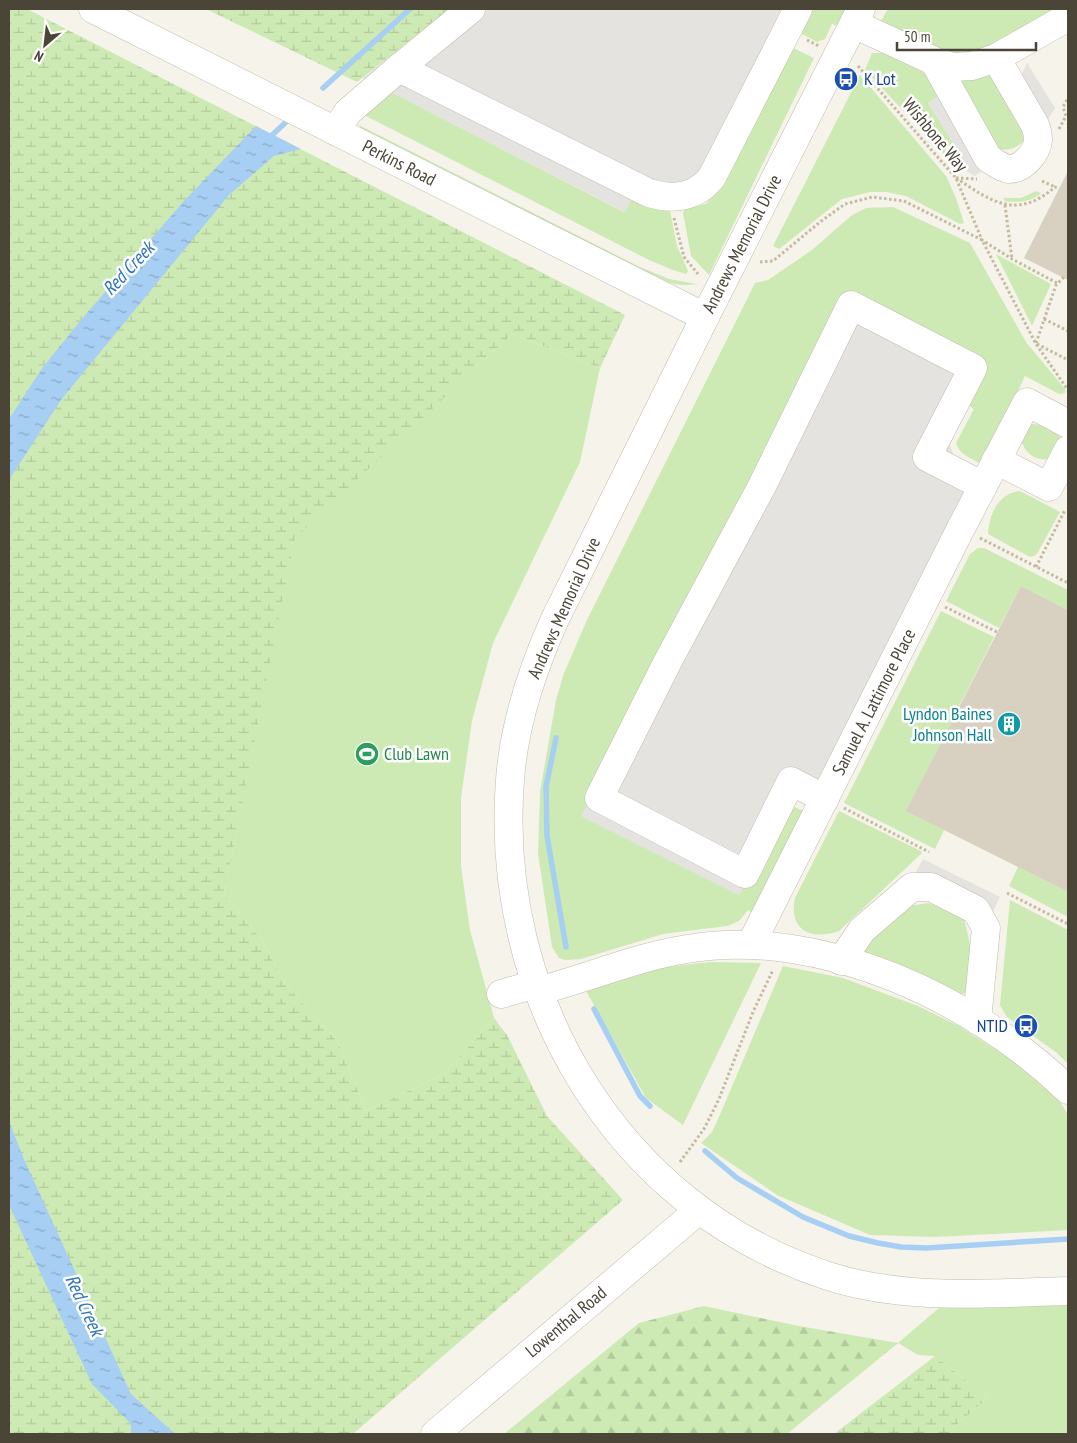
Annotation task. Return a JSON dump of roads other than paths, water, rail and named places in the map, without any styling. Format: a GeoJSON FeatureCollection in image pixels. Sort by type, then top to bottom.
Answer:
{"type":"FeatureCollection","features":[{"type":"Feature","properties":{"kind":"street","name":"Perkins Road"},"geometry":{"type":"LineString","coordinates":[[93,9],[705,317]]}},
{"type":"Feature","properties":{"kind":"street"},"geometry":{"type":"LineString","coordinates":[[335,131],[348,112],[364,96],[471,9]]}},
{"type":"Feature","properties":{"kind":"street"},"geometry":{"type":"LineString","coordinates":[[399,68],[636,187],[669,198],[699,190],[712,177],[798,9]]}},
{"type":"Feature","properties":{"kind":"street"},"geometry":{"type":"LineString","coordinates":[[858,17],[934,61],[954,67],[972,66],[996,58],[1063,26]]}},
{"type":"Feature","properties":{"kind":"street","name":"Andrews Memorial Drive"},"geometry":{"type":"LineString","coordinates":[[858,17],[705,317],[555,619],[542,650],[524,705],[510,778],[509,854],[517,918],[537,987],[569,1062],[600,1108],[638,1154],[664,1180],[699,1210],[750,1243],[774,1255],[830,1277],[859,1284],[912,1292],[941,1294],[1068,1291]]}},
{"type":"Feature","properties":{"kind":"street"},"geometry":{"type":"LineString","coordinates":[[934,61],[988,158],[1009,169],[1017,167],[1035,151],[1038,142],[1037,133],[1035,125],[996,58]]}},
{"type":"Feature","properties":{"kind":"street"},"geometry":{"type":"LineString","coordinates":[[832,802],[791,781],[745,874],[599,798],[673,652],[762,486],[851,305],[973,368],[927,457],[983,486]]}},
{"type":"Feature","properties":{"kind":"street","name":"Samuel A. Lattimore Place"},"geometry":{"type":"LineString","coordinates":[[751,944],[832,802],[983,486],[1027,402],[1068,424]]}},
{"type":"Feature","properties":{"kind":"street"},"geometry":{"type":"LineString","coordinates":[[996,460],[1049,487],[1068,450]]}},
{"type":"Feature","properties":{"kind":"street"},"geometry":{"type":"LineString","coordinates":[[841,960],[862,930],[912,887],[931,887],[976,910],[986,928],[978,1020]]}},
{"type":"Feature","properties":{"kind":"street"},"geometry":{"type":"LineString","coordinates":[[500,994],[537,987],[649,957],[688,949],[751,944],[787,949],[841,960],[906,983],[978,1020],[1013,1043],[1047,1069],[1068,1090]]}},
{"type":"Feature","properties":{"kind":"street","name":"Lowenthal Road"},"geometry":{"type":"LineString","coordinates":[[434,1434],[699,1210]]}},
{"type":"Feature","properties":{"kind":"water"},"geometry":{"type":"Polygon","coordinates":[[[256,126],[301,149],[274,156],[229,195],[61,400],[9,480],[9,419],[43,367],[86,314],[184,201],[256,126]]]}},
{"type":"Feature","properties":{"kind":"water"},"geometry":{"type":"Polygon","coordinates":[[[9,1121],[23,1157],[131,1394],[175,1434],[131,1434],[131,1424],[92,1384],[9,1205],[9,1121]]]}},
{"type":"Feature","properties":{"kind":"waterway","name":"Red Creek"},"geometry":{"type":"LineString","coordinates":[[323,88],[410,9]]}},
{"type":"Feature","properties":{"kind":"waterway","name":"Red Creek"},"geometry":{"type":"LineString","coordinates":[[268,139],[286,122]]}},
{"type":"Feature","properties":{"kind":"waterway"},"geometry":{"type":"LineString","coordinates":[[556,738],[546,787],[547,836],[566,947]]}},
{"type":"Feature","properties":{"kind":"waterway"},"geometry":{"type":"LineString","coordinates":[[594,1009],[640,1096],[650,1106]]}},
{"type":"Feature","properties":{"kind":"waterway"},"geometry":{"type":"LineString","coordinates":[[705,1151],[737,1178],[803,1217],[849,1236],[901,1247],[927,1248],[1068,1239]]}},
{"type":"Feature","properties":{"kind":"place","name":"K Lot"},"geometry":{"type":"Point","coordinates":[846,79]}},
{"type":"Feature","properties":{"kind":"place","name":"Lyndon Baines Johnson Hall"},"geometry":{"type":"Point","coordinates":[1009,724]}},
{"type":"Feature","properties":{"kind":"place","name":"Club Lawn"},"geometry":{"type":"Point","coordinates":[367,754]}},
{"type":"Feature","properties":{"kind":"place","name":"NTID"},"geometry":{"type":"Point","coordinates":[1026,1026]}}]}
